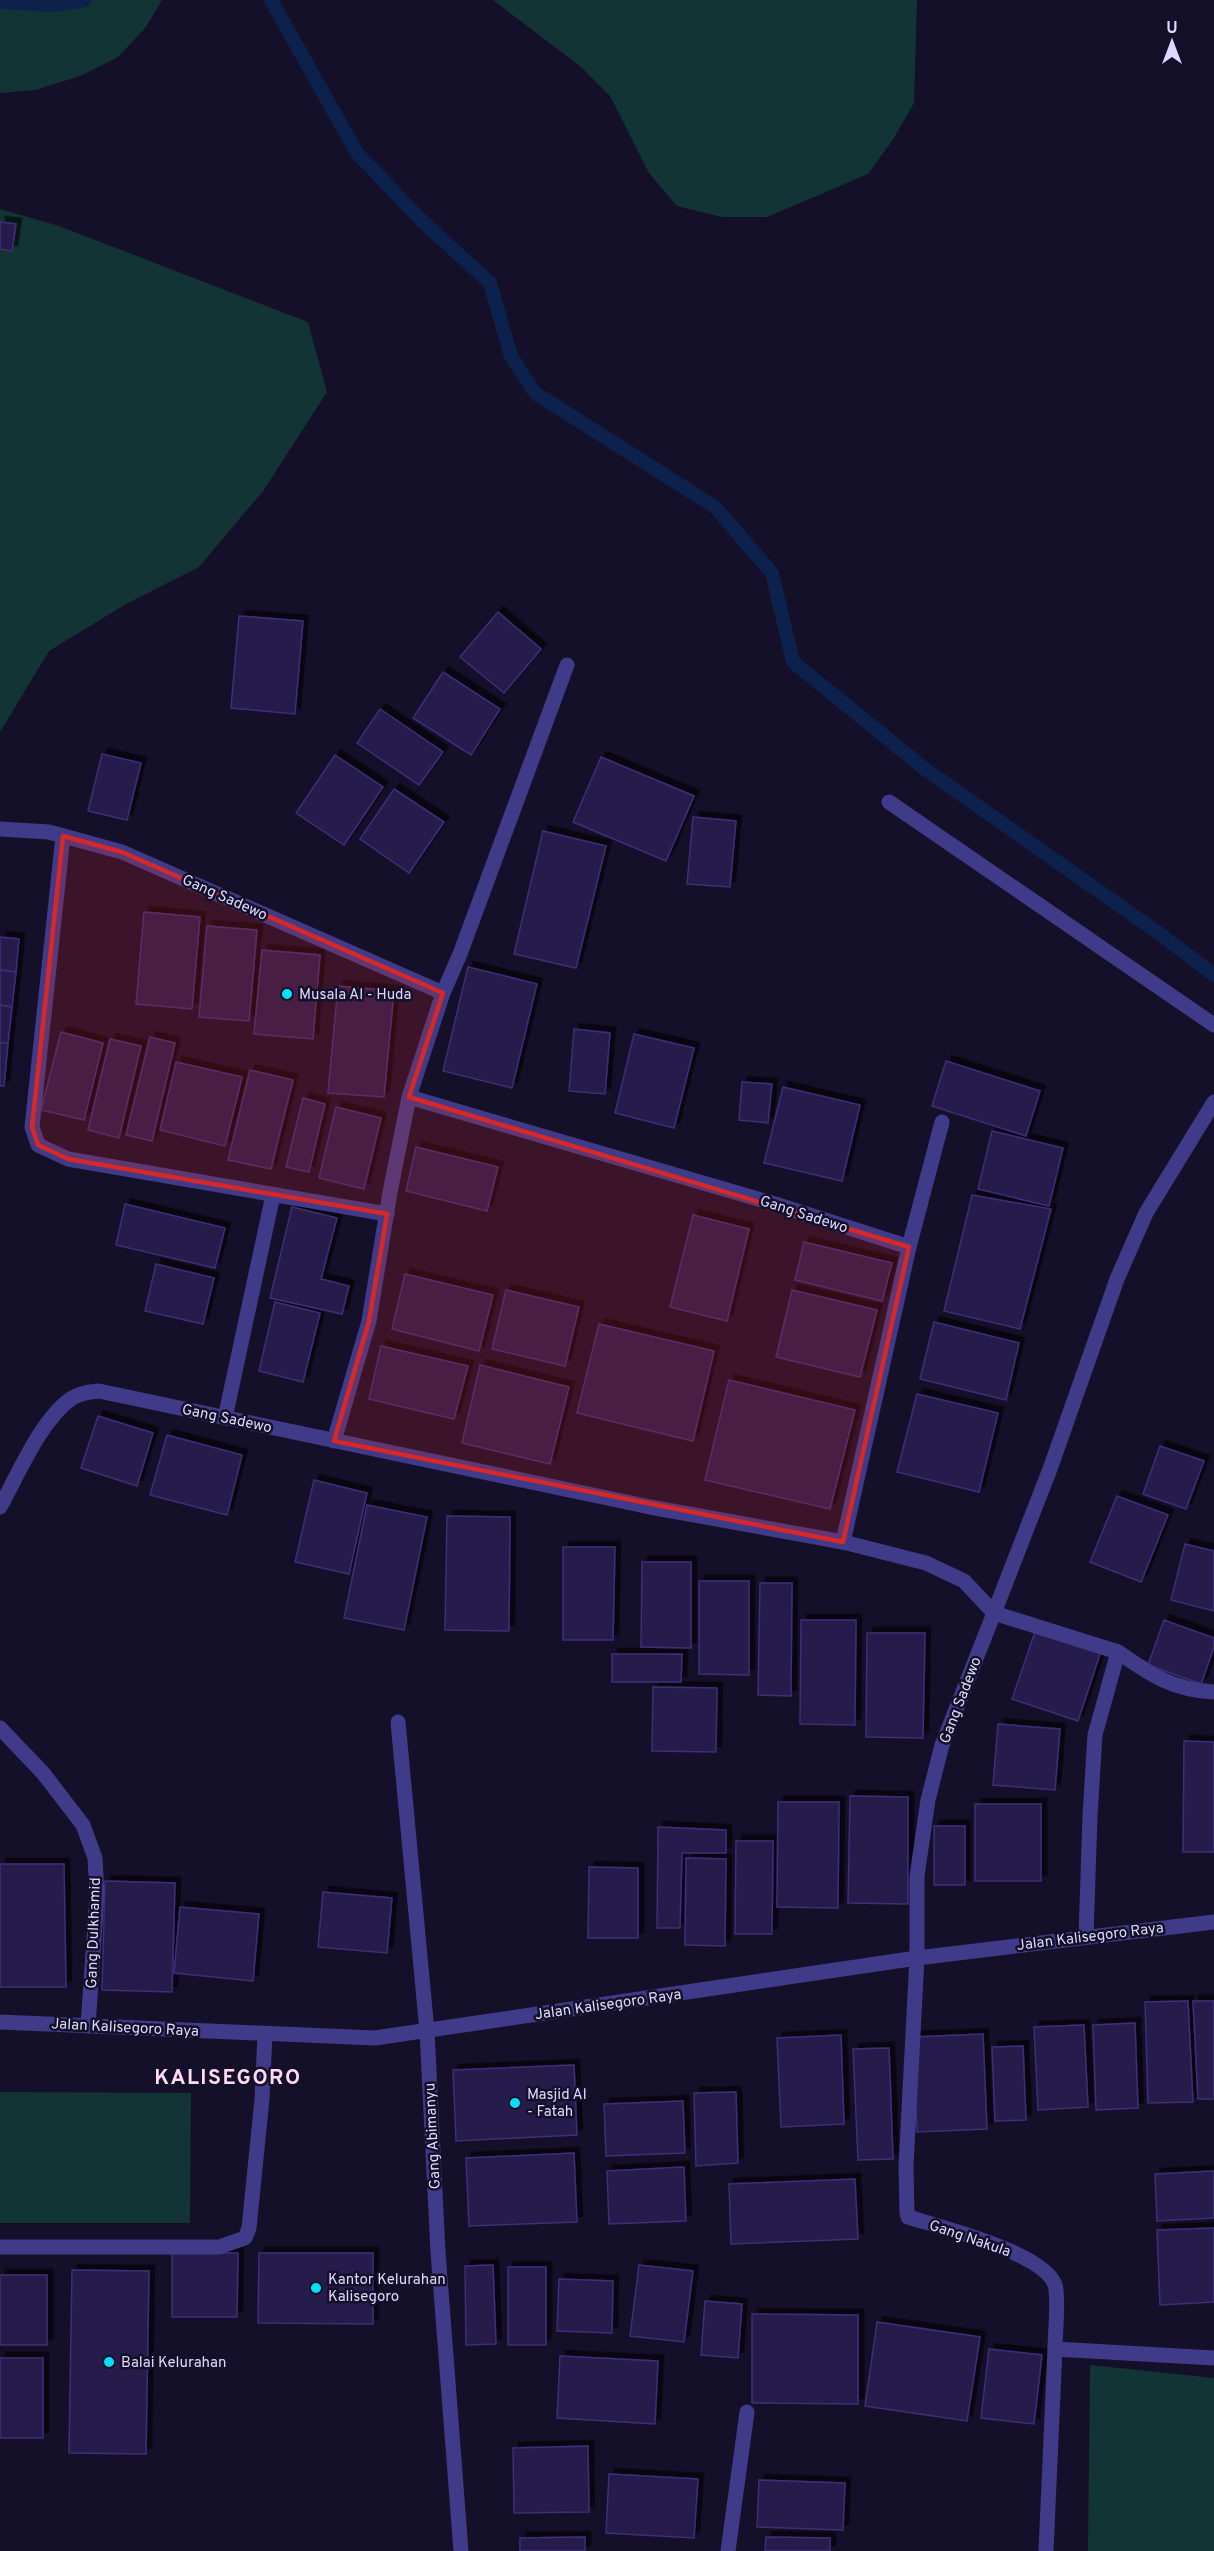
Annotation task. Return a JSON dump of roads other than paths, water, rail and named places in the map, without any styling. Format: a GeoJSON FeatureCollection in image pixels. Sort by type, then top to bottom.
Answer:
{"type":"FeatureCollection","features":[{"type":"Feature","properties":{"kind":"street"},"geometry":{"type":"LineString","coordinates":[[334,1441],[369,1320],[409,1096],[442,993],[460,954],[567,665]]}},
{"type":"Feature","properties":{"kind":"street"},"geometry":{"type":"LineString","coordinates":[[889,802],[1214,1025]]}},
{"type":"Feature","properties":{"kind":"street","name":"Gang Sadewo"},"geometry":{"type":"LineString","coordinates":[[0,829],[50,832],[122,852],[442,993]]}},
{"type":"Feature","properties":{"kind":"street"},"geometry":{"type":"LineString","coordinates":[[63,836],[32,1127],[38,1145],[68,1159],[387,1214]]}},
{"type":"Feature","properties":{"kind":"street","name":"Gang Sadewo"},"geometry":{"type":"LineString","coordinates":[[409,1096],[775,1204],[909,1247]]}},
{"type":"Feature","properties":{"kind":"street"},"geometry":{"type":"LineString","coordinates":[[1214,1102],[1146,1213],[1117,1278],[1050,1469],[994,1613],[1118,1652],[1153,1676],[1182,1689],[1214,1692]]}},
{"type":"Feature","properties":{"kind":"street"},"geometry":{"type":"LineString","coordinates":[[843,1542],[909,1247],[942,1122]]}},
{"type":"Feature","properties":{"kind":"street"},"geometry":{"type":"LineString","coordinates":[[225,1418],[273,1195]]}},
{"type":"Feature","properties":{"kind":"street","name":"Gang Sadewo"},"geometry":{"type":"LineString","coordinates":[[0,1507],[56,1413],[72,1398],[86,1392],[99,1391],[650,1507],[843,1542],[936,1568],[964,1581],[994,1613],[942,1745],[928,1800],[917,1876],[917,1958]]}},
{"type":"Feature","properties":{"kind":"street"},"geometry":{"type":"LineString","coordinates":[[1086,1936],[1095,1735],[1118,1652]]}},
{"type":"Feature","properties":{"kind":"street","name":"Gang Abimanyu"},"geometry":{"type":"LineString","coordinates":[[398,1722],[427,2031],[438,2252],[461,2551]]}},
{"type":"Feature","properties":{"kind":"street","name":"Gang Dulkhamid"},"geometry":{"type":"LineString","coordinates":[[0,1728],[43,1773],[83,1824],[95,1858],[97,1894],[88,2026]]}},
{"type":"Feature","properties":{"kind":"street","name":"Jalan Kalisegoro Raya"},"geometry":{"type":"LineString","coordinates":[[0,2022],[375,2038],[917,1958],[1214,1922]]}},
{"type":"Feature","properties":{"kind":"street","name":"Gang Nakula"},"geometry":{"type":"LineString","coordinates":[[917,1958],[906,2166],[909,2217],[988,2242],[1036,2263],[1048,2272],[1056,2286],[1055,2349]]}},
{"type":"Feature","properties":{"kind":"street"},"geometry":{"type":"LineString","coordinates":[[0,2247],[219,2247],[244,2238],[249,2228],[262,2099],[265,2034]]}},
{"type":"Feature","properties":{"kind":"street"},"geometry":{"type":"LineString","coordinates":[[1046,2551],[1055,2349],[1214,2358]]}},
{"type":"Feature","properties":{"kind":"street"},"geometry":{"type":"LineString","coordinates":[[728,2551],[747,2412]]}},
{"type":"Feature","properties":{"kind":"waterway"},"geometry":{"type":"LineString","coordinates":[[0,2],[55,5],[85,0]]}},
{"type":"Feature","properties":{"kind":"waterway"},"geometry":{"type":"LineString","coordinates":[[271,0],[357,153],[421,220],[490,283],[511,356],[535,393],[715,507],[772,573],[793,662],[925,769],[1160,934],[1214,975]]}},
{"type":"Feature","properties":{"kind":"place","name":"Musala Al - Huda"},"geometry":{"type":"Point","coordinates":[287,994]}},
{"type":"Feature","properties":{"kind":"place","name":"Masjid Al - Fatah"},"geometry":{"type":"Point","coordinates":[515,2103]}},
{"type":"Feature","properties":{"kind":"place","name":"Kantor Kelurahan Kalisegoro"},"geometry":{"type":"Point","coordinates":[316,2288]}},
{"type":"Feature","properties":{"kind":"place","name":"Balai Kelurahan"},"geometry":{"type":"Point","coordinates":[109,2362]}},
{"type":"Feature","properties":{"kind":"district","name":"KALISEGORO"},"geometry":{"type":"Point","coordinates":[228,2077]}}]}
